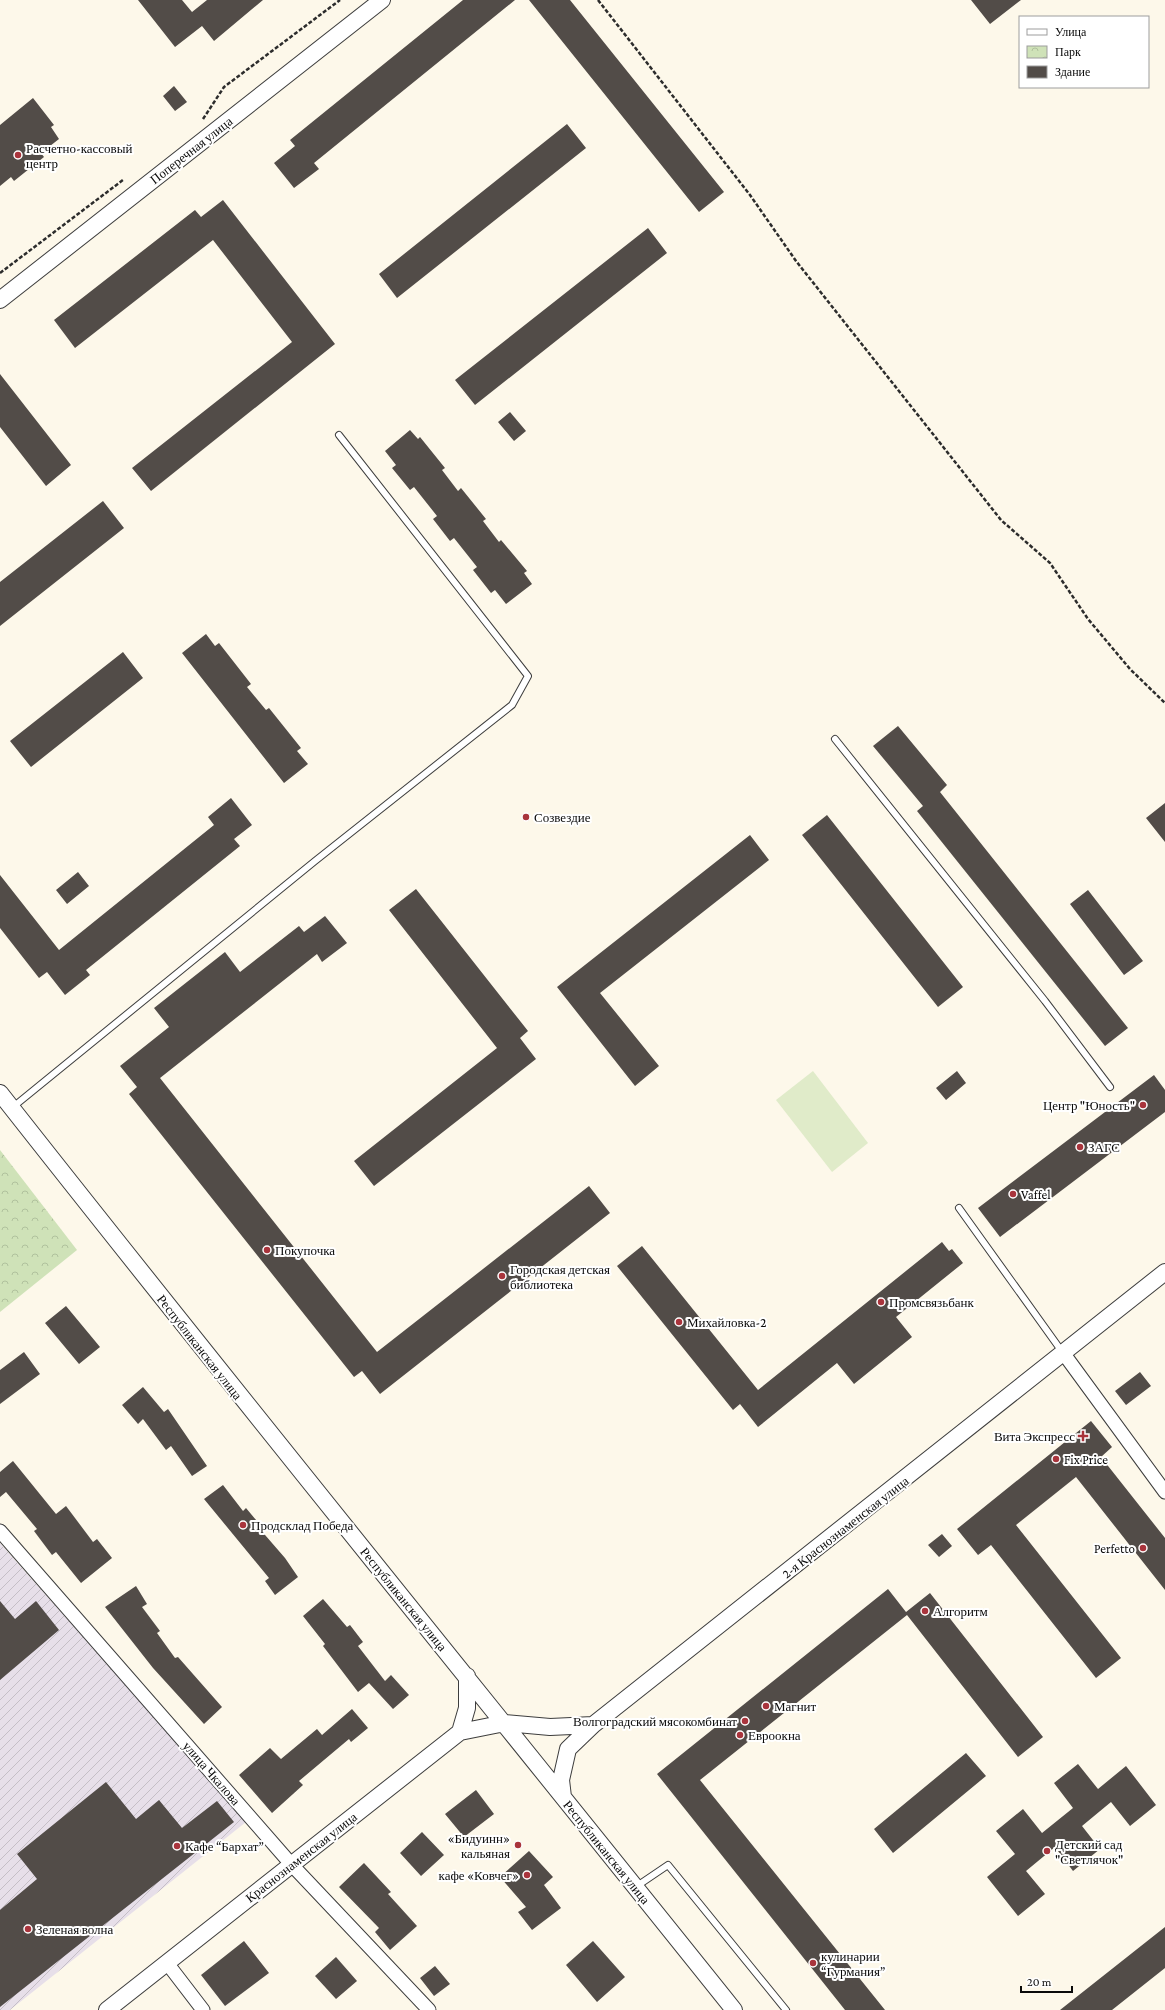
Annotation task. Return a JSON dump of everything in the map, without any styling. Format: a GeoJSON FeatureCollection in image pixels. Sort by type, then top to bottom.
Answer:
{"type":"FeatureCollection","features":[{"type":"Feature","properties":{"kind":"street","name":"Поперечная улица"},"geometry":{"type":"LineString","coordinates":[[0,300],[382,0]]}},
{"type":"Feature","properties":{"kind":"street","name":"Республиканская улица"},"geometry":{"type":"LineString","coordinates":[[0,1093],[242,1399],[505,1723],[734,2010]]}},
{"type":"Feature","properties":{"kind":"street","name":"2-я Краснознаменская улица"},"geometry":{"type":"LineString","coordinates":[[563,1797],[561,1780],[568,1749],[593,1725],[1064,1354],[1165,1272]]}},
{"type":"Feature","properties":{"kind":"street"},"geometry":{"type":"LineString","coordinates":[[1064,1354],[1165,1492]]}},
{"type":"Feature","properties":{"kind":"street","name":"улица Чкалова"},"geometry":{"type":"LineString","coordinates":[[0,1531],[291,1864],[429,2010]]}},
{"type":"Feature","properties":{"kind":"street"},"geometry":{"type":"LineString","coordinates":[[460,1732],[467,1708],[467,1676]]}},
{"type":"Feature","properties":{"kind":"street"},"geometry":{"type":"LineString","coordinates":[[505,1723],[550,1727],[593,1725]]}},
{"type":"Feature","properties":{"kind":"street","name":"Краснознаменская улица"},"geometry":{"type":"LineString","coordinates":[[107,2010],[460,1732],[505,1723]]}},
{"type":"Feature","properties":{"kind":"street"},"geometry":{"type":"LineString","coordinates":[[167,1963],[203,2010]]}},
{"type":"Feature","properties":{"kind":"lane"},"geometry":{"type":"LineString","coordinates":[[11,1108],[315,860],[512,705],[528,676],[339,435]]}},
{"type":"Feature","properties":{"kind":"lane"},"geometry":{"type":"LineString","coordinates":[[835,739],[1045,1001],[1110,1087]]}},
{"type":"Feature","properties":{"kind":"lane"},"geometry":{"type":"LineString","coordinates":[[959,1208],[1064,1354]]}},
{"type":"Feature","properties":{"kind":"lane"},"geometry":{"type":"LineString","coordinates":[[635,1887],[668,1865],[786,2010]]}},
{"type":"Feature","properties":{"kind":"path"},"geometry":{"type":"LineString","coordinates":[[202,120],[224,87],[340,0]]}},
{"type":"Feature","properties":{"kind":"path"},"geometry":{"type":"LineString","coordinates":[[598,0],[750,195],[796,261],[1001,520],[1050,563],[1088,619],[1130,669],[1165,703]]}},
{"type":"Feature","properties":{"kind":"path"},"geometry":{"type":"LineString","coordinates":[[0,273],[127,178]]}},
{"type":"Feature","properties":{"kind":"shaded area"},"geometry":{"type":"Polygon","coordinates":[[[0,1543],[246,1822],[10,2010],[0,2010],[0,1543]]]}},
{"type":"Feature","properties":{"kind":"green space"},"geometry":{"type":"Polygon","coordinates":[[[813,1071],[868,1143],[832,1172],[776,1100],[813,1071]]]}},
{"type":"Feature","properties":{"kind":"green space"},"geometry":{"type":"Polygon","coordinates":[[[0,1150],[77,1250],[0,1312],[0,1150]]]}},
{"type":"Feature","properties":{"kind":"building"},"geometry":{"type":"Polygon","coordinates":[[[138,0],[182,0],[192,12],[207,0],[263,0],[214,41],[202,26],[175,47],[138,0]]]}},
{"type":"Feature","properties":{"kind":"building"},"geometry":{"type":"Polygon","coordinates":[[[463,0],[515,0],[314,163],[319,169],[294,188],[274,163],[295,146],[290,140],[463,0]]]}},
{"type":"Feature","properties":{"kind":"building"},"geometry":{"type":"Polygon","coordinates":[[[529,0],[570,0],[724,192],[699,212],[529,0]]]}},
{"type":"Feature","properties":{"kind":"building"},"geometry":{"type":"Polygon","coordinates":[[[971,0],[1021,0],[990,24],[971,0]]]}},
{"type":"Feature","properties":{"kind":"building"},"geometry":{"type":"Polygon","coordinates":[[[174,86],[187,102],[175,111],[163,96],[174,86]]]}},
{"type":"Feature","properties":{"kind":"building"},"geometry":{"type":"Polygon","coordinates":[[[33,98],[54,125],[51,127],[59,139],[41,153],[44,157],[14,181],[11,177],[0,186],[0,125],[33,98]]]}},
{"type":"Feature","properties":{"kind":"building"},"geometry":{"type":"Polygon","coordinates":[[[567,124],[586,148],[397,298],[379,274],[567,124]]]}},
{"type":"Feature","properties":{"kind":"building"},"geometry":{"type":"Polygon","coordinates":[[[223,200],[335,344],[151,491],[132,468],[292,342],[213,240],[75,348],[54,320],[195,210],[201,217],[223,200]]]}},
{"type":"Feature","properties":{"kind":"building"},"geometry":{"type":"Polygon","coordinates":[[[648,228],[667,253],[475,405],[455,380],[648,228]]]}},
{"type":"Feature","properties":{"kind":"building"},"geometry":{"type":"Polygon","coordinates":[[[0,374],[71,465],[46,486],[0,427],[0,374]]]}},
{"type":"Feature","properties":{"kind":"building"},"geometry":{"type":"Polygon","coordinates":[[[510,412],[526,431],[514,441],[498,422],[510,412]]]}},
{"type":"Feature","properties":{"kind":"building"},"geometry":{"type":"Polygon","coordinates":[[[410,430],[418,439],[420,437],[445,468],[442,470],[458,491],[461,488],[486,519],[483,521],[499,542],[501,540],[527,571],[524,573],[532,584],[506,604],[495,590],[491,593],[473,570],[477,567],[454,538],[450,541],[433,519],[437,516],[414,487],[410,490],[392,468],[396,465],[385,451],[410,430]]]}},
{"type":"Feature","properties":{"kind":"building"},"geometry":{"type":"Polygon","coordinates":[[[103,501],[124,528],[0,626],[0,582],[103,501]]]}},
{"type":"Feature","properties":{"kind":"building"},"geometry":{"type":"Polygon","coordinates":[[[206,634],[215,646],[219,643],[251,684],[247,687],[266,710],[269,708],[301,748],[297,751],[308,764],[284,783],[182,653],[206,634]]]}},
{"type":"Feature","properties":{"kind":"building"},"geometry":{"type":"Polygon","coordinates":[[[123,652],[143,678],[31,767],[10,741],[123,652]]]}},
{"type":"Feature","properties":{"kind":"building"},"geometry":{"type":"Polygon","coordinates":[[[898,726],[947,785],[940,792],[1128,1028],[1105,1046],[917,811],[923,806],[873,746],[898,726]]]}},
{"type":"Feature","properties":{"kind":"building"},"geometry":{"type":"Polygon","coordinates":[[[231,798],[252,825],[234,839],[240,846],[86,970],[90,975],[65,995],[47,972],[39,978],[0,928],[0,875],[59,950],[214,825],[208,817],[231,798]]]}},
{"type":"Feature","properties":{"kind":"building"},"geometry":{"type":"Polygon","coordinates":[[[1165,803],[1165,842],[1146,818],[1165,803]]]}},
{"type":"Feature","properties":{"kind":"building"},"geometry":{"type":"Polygon","coordinates":[[[827,815],[963,987],[938,1007],[802,835],[827,815]]]}},
{"type":"Feature","properties":{"kind":"building"},"geometry":{"type":"Polygon","coordinates":[[[750,835],[769,860],[600,993],[659,1066],[635,1086],[557,987],[750,835]]]}},
{"type":"Feature","properties":{"kind":"building"},"geometry":{"type":"Polygon","coordinates":[[[78,872],[89,886],[67,904],[56,890],[78,872]]]}},
{"type":"Feature","properties":{"kind":"building"},"geometry":{"type":"Polygon","coordinates":[[[416,889],[528,1031],[520,1038],[536,1059],[374,1186],[354,1161],[497,1048],[389,910],[416,889]]]}},
{"type":"Feature","properties":{"kind":"building"},"geometry":{"type":"Polygon","coordinates":[[[1088,890],[1143,961],[1124,975],[1070,904],[1088,890]]]}},
{"type":"Feature","properties":{"kind":"building"},"geometry":{"type":"Polygon","coordinates":[[[325,916],[347,943],[322,962],[317,954],[160,1078],[377,1352],[589,1186],[610,1213],[380,1394],[362,1371],[354,1377],[129,1094],[137,1087],[120,1066],[169,1027],[154,1008],[225,952],[240,972],[299,926],[304,932],[325,916]]]}},
{"type":"Feature","properties":{"kind":"building"},"geometry":{"type":"Polygon","coordinates":[[[957,1071],[966,1083],[946,1100],[936,1088],[957,1071]]]}},
{"type":"Feature","properties":{"kind":"building"},"geometry":{"type":"Polygon","coordinates":[[[1154,1075],[1165,1090],[1165,1112],[1000,1237],[978,1208],[1154,1075]]]}},
{"type":"Feature","properties":{"kind":"building"},"geometry":{"type":"Polygon","coordinates":[[[942,1242],[949,1251],[952,1249],[963,1263],[896,1317],[912,1337],[854,1384],[837,1363],[758,1427],[740,1404],[733,1410],[617,1266],[642,1246],[758,1390],[942,1242]]]}},
{"type":"Feature","properties":{"kind":"building"},"geometry":{"type":"Polygon","coordinates":[[[66,1306],[100,1347],[79,1364],[45,1323],[66,1306]]]}},
{"type":"Feature","properties":{"kind":"building"},"geometry":{"type":"Polygon","coordinates":[[[24,1352],[40,1374],[0,1404],[0,1370],[24,1352]]]}},
{"type":"Feature","properties":{"kind":"building"},"geometry":{"type":"Polygon","coordinates":[[[1140,1372],[1151,1386],[1126,1405],[1115,1391],[1140,1372]]]}},
{"type":"Feature","properties":{"kind":"building"},"geometry":{"type":"Polygon","coordinates":[[[143,1387],[164,1412],[168,1409],[207,1466],[192,1476],[171,1446],[166,1450],[143,1419],[138,1424],[122,1405],[143,1387]]]}},
{"type":"Feature","properties":{"kind":"building"},"geometry":{"type":"Polygon","coordinates":[[[1091,1421],[1112,1447],[1101,1457],[1165,1538],[1165,1590],[1076,1477],[1016,1525],[1121,1658],[1096,1678],[991,1545],[978,1555],[957,1529],[1091,1421]]]}},
{"type":"Feature","properties":{"kind":"building"},"geometry":{"type":"Polygon","coordinates":[[[13,1461],[56,1514],[66,1506],[93,1542],[97,1539],[112,1558],[81,1583],[56,1552],[52,1555],[34,1531],[37,1529],[6,1492],[0,1497],[0,1472],[13,1461]]]}},
{"type":"Feature","properties":{"kind":"building"},"geometry":{"type":"Polygon","coordinates":[[[223,1485],[243,1511],[246,1508],[261,1526],[259,1528],[285,1558],[298,1577],[275,1595],[265,1581],[269,1578],[204,1499],[223,1485]]]}},
{"type":"Feature","properties":{"kind":"building"},"geometry":{"type":"Polygon","coordinates":[[[942,1534],[952,1546],[939,1557],[928,1545],[942,1534]]]}},
{"type":"Feature","properties":{"kind":"building"},"geometry":{"type":"Polygon","coordinates":[[[136,1586],[147,1604],[142,1607],[160,1631],[157,1633],[175,1658],[178,1657],[222,1707],[204,1724],[153,1668],[105,1607],[136,1586]]]}},
{"type":"Feature","properties":{"kind":"building"},"geometry":{"type":"Polygon","coordinates":[[[888,1589],[906,1612],[930,1593],[1043,1737],[1018,1757],[907,1615],[700,1780],[885,2010],[845,2010],[657,1774],[888,1589]]]}},
{"type":"Feature","properties":{"kind":"building"},"geometry":{"type":"Polygon","coordinates":[[[323,1599],[347,1627],[350,1625],[363,1642],[358,1646],[385,1681],[391,1675],[409,1695],[393,1709],[369,1683],[358,1692],[323,1646],[325,1644],[303,1616],[323,1599]]]}},
{"type":"Feature","properties":{"kind":"building"},"geometry":{"type":"Polygon","coordinates":[[[0,1601],[15,1619],[36,1601],[59,1630],[0,1680],[0,1601]]]}},
{"type":"Feature","properties":{"kind":"building"},"geometry":{"type":"Polygon","coordinates":[[[352,1709],[368,1728],[351,1742],[349,1739],[299,1781],[303,1785],[272,1813],[239,1775],[270,1748],[281,1759],[317,1729],[322,1735],[352,1709]]]}},
{"type":"Feature","properties":{"kind":"building"},"geometry":{"type":"Polygon","coordinates":[[[966,1753],[986,1776],[893,1853],[874,1829],[966,1753]]]}},
{"type":"Feature","properties":{"kind":"building"},"geometry":{"type":"Polygon","coordinates":[[[1078,1764],[1098,1789],[1126,1766],[1156,1805],[1130,1826],[1111,1802],[1082,1826],[1100,1849],[1073,1871],[1055,1847],[1026,1871],[1045,1894],[1018,1916],[987,1877],[1015,1854],[996,1831],[1023,1809],[1042,1833],[1073,1808],[1054,1783],[1078,1764]]]}},
{"type":"Feature","properties":{"kind":"building"},"geometry":{"type":"Polygon","coordinates":[[[106,1782],[136,1819],[159,1800],[182,1828],[217,1801],[234,1822],[0,2007],[0,1910],[37,1879],[17,1854],[106,1782]]]}},
{"type":"Feature","properties":{"kind":"building"},"geometry":{"type":"Polygon","coordinates":[[[476,1790],[494,1814],[464,1837],[445,1814],[476,1790]]]}},
{"type":"Feature","properties":{"kind":"building"},"geometry":{"type":"Polygon","coordinates":[[[422,1832],[444,1855],[421,1876],[400,1853],[422,1832]]]}},
{"type":"Feature","properties":{"kind":"building"},"geometry":{"type":"Polygon","coordinates":[[[529,1851],[553,1877],[544,1885],[561,1908],[532,1930],[518,1912],[526,1907],[500,1877],[529,1851]]]}},
{"type":"Feature","properties":{"kind":"building"},"geometry":{"type":"Polygon","coordinates":[[[364,1863],[391,1892],[388,1894],[417,1926],[390,1950],[375,1932],[379,1928],[339,1887],[364,1863]]]}},
{"type":"Feature","properties":{"kind":"building"},"geometry":{"type":"Polygon","coordinates":[[[1165,1927],[1165,1968],[1112,2010],[1060,2010],[1165,1927]]]}},
{"type":"Feature","properties":{"kind":"building"},"geometry":{"type":"Polygon","coordinates":[[[244,1941],[269,1973],[225,2006],[201,1975],[244,1941]]]}},
{"type":"Feature","properties":{"kind":"building"},"geometry":{"type":"Polygon","coordinates":[[[593,1941],[625,1977],[597,2002],[566,1965],[593,1941]]]}},
{"type":"Feature","properties":{"kind":"building"},"geometry":{"type":"Polygon","coordinates":[[[336,1957],[357,1981],[336,1999],[315,1976],[336,1957]]]}},
{"type":"Feature","properties":{"kind":"building"},"geometry":{"type":"Polygon","coordinates":[[[435,1966],[450,1984],[434,1996],[420,1978],[435,1966]]]}},
{"type":"Feature","properties":{"kind":"place","name":"Расчетно-кассовый центр"},"geometry":{"type":"Point","coordinates":[18,155]}},
{"type":"Feature","properties":{"kind":"place","name":"Созвездие"},"geometry":{"type":"Point","coordinates":[526,817]}},
{"type":"Feature","properties":{"kind":"place","name":"Центр \"Юность\""},"geometry":{"type":"Point","coordinates":[1143,1105]}},
{"type":"Feature","properties":{"kind":"place","name":"ЗАГС"},"geometry":{"type":"Point","coordinates":[1080,1147]}},
{"type":"Feature","properties":{"kind":"place","name":"Vaffel"},"geometry":{"type":"Point","coordinates":[1013,1194]}},
{"type":"Feature","properties":{"kind":"place","name":"Покупочка"},"geometry":{"type":"Point","coordinates":[267,1250]}},
{"type":"Feature","properties":{"kind":"place","name":"Городская детская библиотека"},"geometry":{"type":"Point","coordinates":[502,1276]}},
{"type":"Feature","properties":{"kind":"place","name":"Промсвязьбанк"},"geometry":{"type":"Point","coordinates":[881,1302]}},
{"type":"Feature","properties":{"kind":"place","name":"Михайловка-2"},"geometry":{"type":"Point","coordinates":[679,1322]}},
{"type":"Feature","properties":{"kind":"place","name":"Вита Экспресс"},"geometry":{"type":"Point","coordinates":[1083,1436]}},
{"type":"Feature","properties":{"kind":"place","name":"Fix Price"},"geometry":{"type":"Point","coordinates":[1056,1459]}},
{"type":"Feature","properties":{"kind":"place","name":"Продсклад Победа"},"geometry":{"type":"Point","coordinates":[243,1525]}},
{"type":"Feature","properties":{"kind":"place","name":"Perfetto"},"geometry":{"type":"Point","coordinates":[1143,1548]}},
{"type":"Feature","properties":{"kind":"place","name":"Алгоритм"},"geometry":{"type":"Point","coordinates":[925,1611]}},
{"type":"Feature","properties":{"kind":"place","name":"Магнит"},"geometry":{"type":"Point","coordinates":[766,1706]}},
{"type":"Feature","properties":{"kind":"place","name":"Волгоградский мясокомбинат"},"geometry":{"type":"Point","coordinates":[745,1721]}},
{"type":"Feature","properties":{"kind":"place","name":"Евроокна"},"geometry":{"type":"Point","coordinates":[740,1735]}},
{"type":"Feature","properties":{"kind":"place","name":"«Бидуинн» кальяная"},"geometry":{"type":"Point","coordinates":[518,1845]}},
{"type":"Feature","properties":{"kind":"place","name":"Кафе “Бархат”"},"geometry":{"type":"Point","coordinates":[177,1846]}},
{"type":"Feature","properties":{"kind":"place","name":"Детский сад \"Светлячок\""},"geometry":{"type":"Point","coordinates":[1047,1851]}},
{"type":"Feature","properties":{"kind":"place","name":"кафе «Ковчег»"},"geometry":{"type":"Point","coordinates":[527,1875]}},
{"type":"Feature","properties":{"kind":"place","name":"Зеленая волна"},"geometry":{"type":"Point","coordinates":[28,1929]}},
{"type":"Feature","properties":{"kind":"place","name":"кулинарии “Гурмания”"},"geometry":{"type":"Point","coordinates":[813,1963]}}]}
